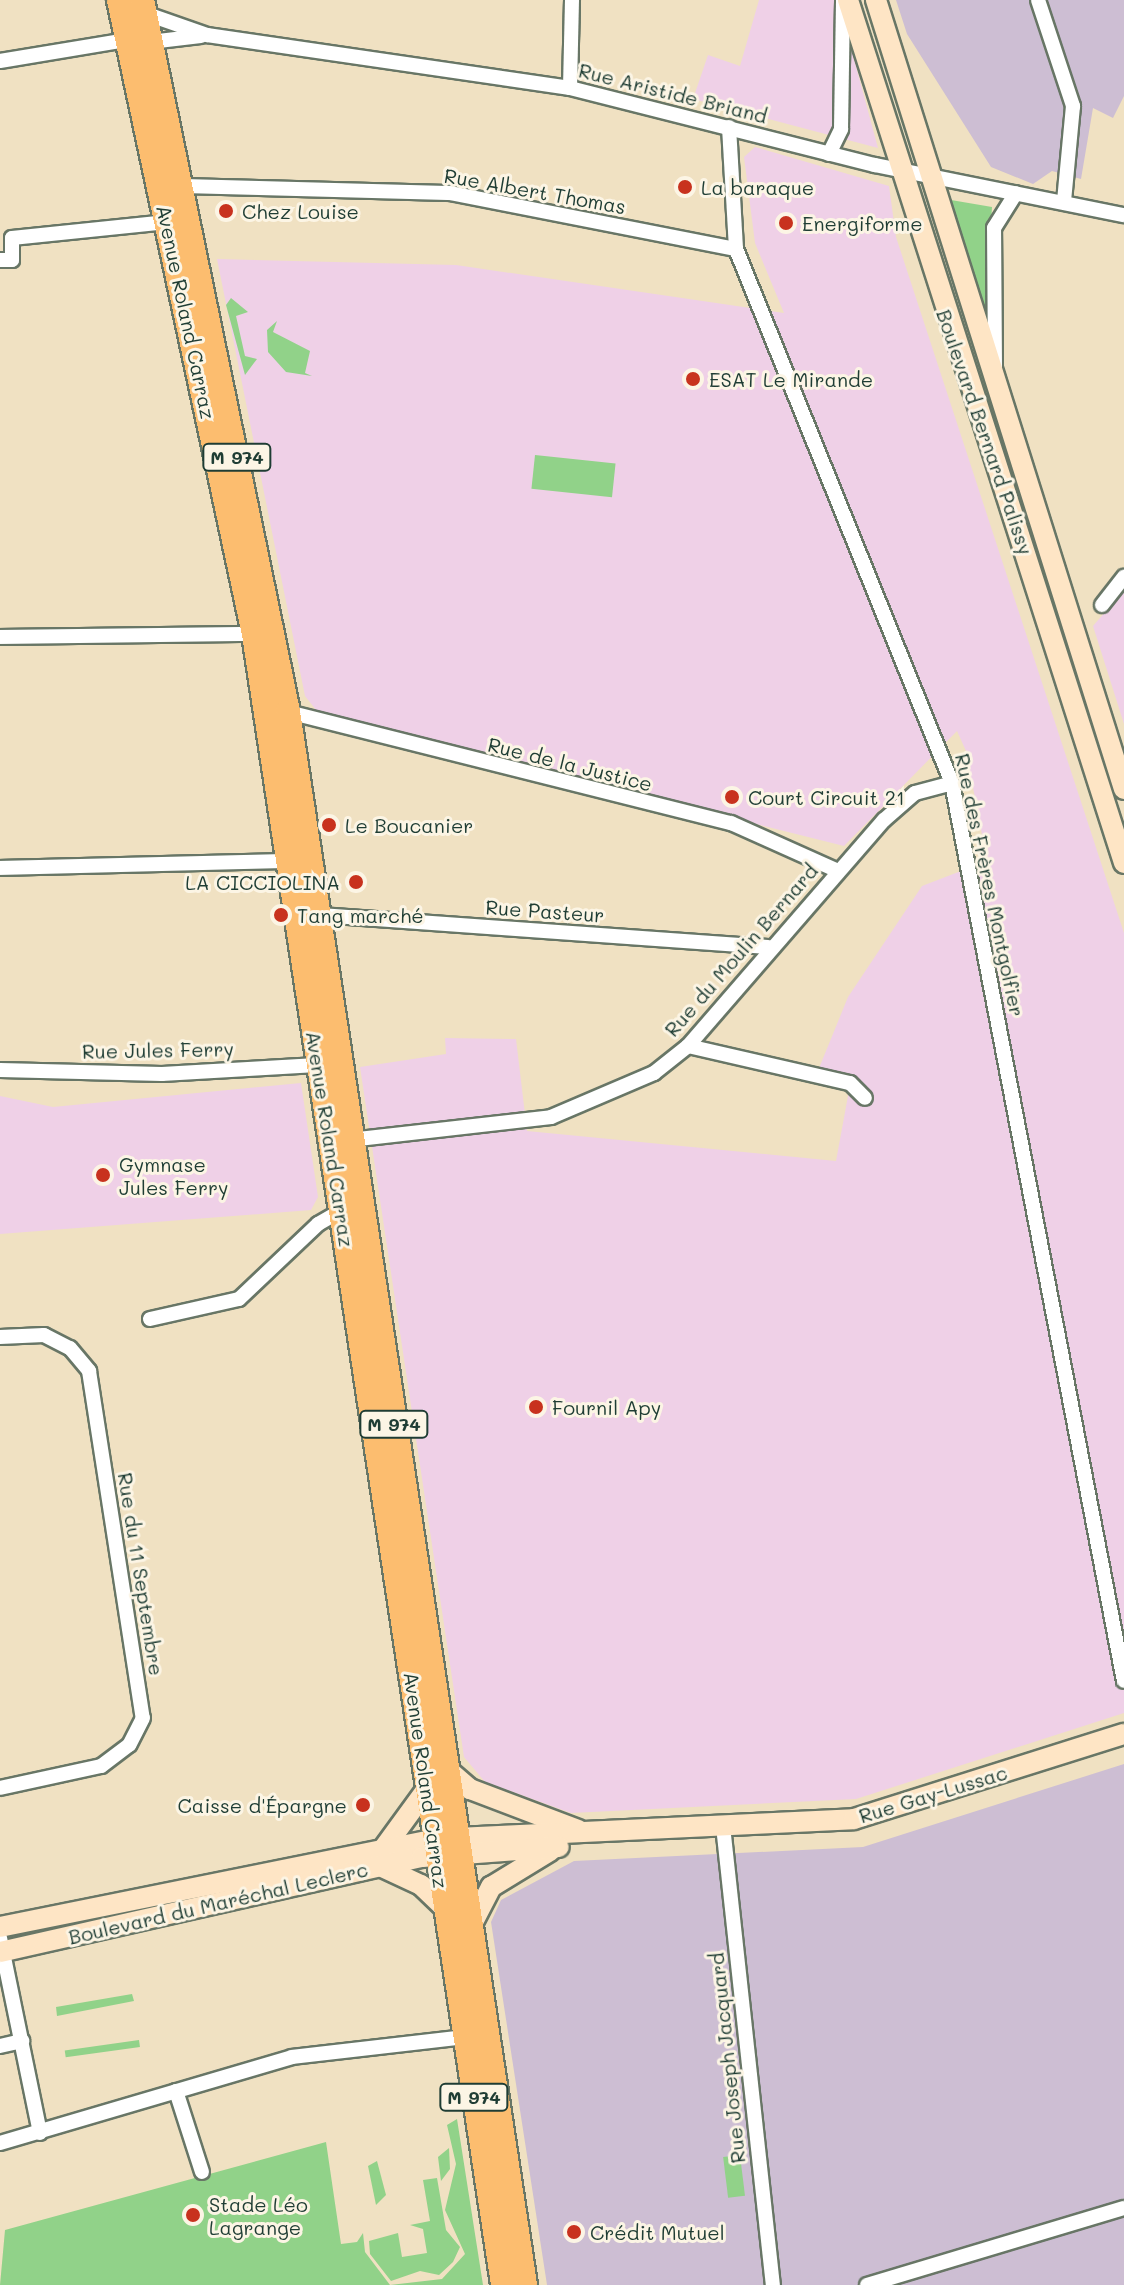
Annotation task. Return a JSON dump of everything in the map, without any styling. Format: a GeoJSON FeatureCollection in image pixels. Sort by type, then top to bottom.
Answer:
{"type":"FeatureCollection","features":[{"type":"Feature","properties":{"kind":"main road","name":"Avenue Roland Carraz"},"geometry":{"type":"LineString","coordinates":[[119,0],[138,41],[181,186],[288,712],[320,915],[350,1140],[449,1771],[445,1908],[503,2285]]}},
{"type":"Feature","properties":{"kind":"main road","name":"Boulevard Bernard Palissy"},"geometry":{"type":"LineString","coordinates":[[846,0],[1124,863]]}},
{"type":"Feature","properties":{"kind":"main road","name":"Boulevard Bernard Palissy"},"geometry":{"type":"LineString","coordinates":[[876,0],[1124,789]]}},
{"type":"Feature","properties":{"kind":"main road","name":"Avenue Roland Carraz"},"geometry":{"type":"LineString","coordinates":[[143,6],[138,41],[167,222],[254,634],[427,1789],[472,1924],[525,2285]]}},
{"type":"Feature","properties":{"kind":"main road"},"geometry":{"type":"LineString","coordinates":[[288,861],[320,915]]}},
{"type":"Feature","properties":{"kind":"main road","name":"Rue Gay-Lussac"},"geometry":{"type":"LineString","coordinates":[[448,1846],[867,1816],[1124,1734]]}},
{"type":"Feature","properties":{"kind":"main road"},"geometry":{"type":"LineString","coordinates":[[449,1771],[470,1789],[593,1836]]}},
{"type":"Feature","properties":{"kind":"main road"},"geometry":{"type":"LineString","coordinates":[[427,1789],[382,1857],[421,1885],[445,1908]]}},
{"type":"Feature","properties":{"kind":"main road","name":"Rue Gay-Lussac"},"geometry":{"type":"LineString","coordinates":[[448,1846],[559,1847],[593,1836]]}},
{"type":"Feature","properties":{"kind":"main road","name":"Boulevard du Maréchal Leclerc"},"geometry":{"type":"LineString","coordinates":[[0,1927],[448,1846]]}},
{"type":"Feature","properties":{"kind":"main road"},"geometry":{"type":"LineString","coordinates":[[472,1924],[491,1887],[559,1847]]}},
{"type":"Feature","properties":{"kind":"main road","name":"Boulevard du Maréchal Leclerc"},"geometry":{"type":"LineString","coordinates":[[2,1947],[382,1857]]}},
{"type":"Feature","properties":{"kind":"street"},"geometry":{"type":"LineString","coordinates":[[570,88],[572,0]]}},
{"type":"Feature","properties":{"kind":"street"},"geometry":{"type":"LineString","coordinates":[[829,154],[841,129],[846,0]]}},
{"type":"Feature","properties":{"kind":"street"},"geometry":{"type":"LineString","coordinates":[[1038,0],[1073,106],[1064,202]]}},
{"type":"Feature","properties":{"kind":"street","name":"Rue Aristide Briand"},"geometry":{"type":"LineString","coordinates":[[143,6],[207,35]]}},
{"type":"Feature","properties":{"kind":"street","name":"Rue Aristide Briand"},"geometry":{"type":"LineString","coordinates":[[0,61],[138,41],[207,35],[570,88],[829,154],[1124,215]]}},
{"type":"Feature","properties":{"kind":"street","name":"Rue des Frères Montgolfier"},"geometry":{"type":"LineString","coordinates":[[729,127],[736,249],[952,783],[1124,1681]]}},
{"type":"Feature","properties":{"kind":"street","name":"Rue Albert Thomas"},"geometry":{"type":"LineString","coordinates":[[181,186],[450,193],[736,249]]}},
{"type":"Feature","properties":{"kind":"street","name":"Boulevard Bernard Palissy"},"geometry":{"type":"LineString","coordinates":[[995,379],[994,228],[1016,193]]}},
{"type":"Feature","properties":{"kind":"street"},"geometry":{"type":"LineString","coordinates":[[0,260],[12,260],[12,238],[167,222]]}},
{"type":"Feature","properties":{"kind":"street"},"geometry":{"type":"LineString","coordinates":[[1102,605],[1124,577]]}},
{"type":"Feature","properties":{"kind":"street"},"geometry":{"type":"LineString","coordinates":[[0,637],[254,634]]}},
{"type":"Feature","properties":{"kind":"street","name":"Rue de la Justice"},"geometry":{"type":"LineString","coordinates":[[288,712],[731,823],[836,870]]}},
{"type":"Feature","properties":{"kind":"street","name":"Rue du Moulin Bernard"},"geometry":{"type":"LineString","coordinates":[[350,1140],[551,1117],[617,1093],[688,1046],[768,947],[836,870],[905,801],[952,783]]}},
{"type":"Feature","properties":{"kind":"street"},"geometry":{"type":"LineString","coordinates":[[0,868],[288,861]]}},
{"type":"Feature","properties":{"kind":"street","name":"Rue Pasteur"},"geometry":{"type":"LineString","coordinates":[[320,915],[768,947]]}},
{"type":"Feature","properties":{"kind":"street"},"geometry":{"type":"LineString","coordinates":[[688,1046],[850,1083],[865,1098]]}},
{"type":"Feature","properties":{"kind":"street","name":"Rue Jules Ferry"},"geometry":{"type":"LineString","coordinates":[[0,1070],[162,1074],[317,1065]]}},
{"type":"Feature","properties":{"kind":"street"},"geometry":{"type":"LineString","coordinates":[[150,1319],[239,1299],[318,1224],[342,1210]]}},
{"type":"Feature","properties":{"kind":"street","name":"Rue du 11 Septembre"},"geometry":{"type":"LineString","coordinates":[[0,1337],[44,1335],[70,1348],[89,1371],[143,1718],[129,1745],[101,1766],[0,1788]]}},
{"type":"Feature","properties":{"kind":"street","name":"Rue Joseph Jacquard"},"geometry":{"type":"LineString","coordinates":[[723,1826],[773,2285]]}},
{"type":"Feature","properties":{"kind":"street"},"geometry":{"type":"LineString","coordinates":[[2,1947],[40,2133]]}},
{"type":"Feature","properties":{"kind":"street"},"geometry":{"type":"LineString","coordinates":[[0,2143],[292,2057],[465,2037]]}},
{"type":"Feature","properties":{"kind":"street"},"geometry":{"type":"LineString","coordinates":[[0,2046],[22,2041]]}},
{"type":"Feature","properties":{"kind":"street"},"geometry":{"type":"LineString","coordinates":[[176,2091],[202,2172]]}},
{"type":"Feature","properties":{"kind":"street"},"geometry":{"type":"LineString","coordinates":[[867,2285],[1124,2208]]}},
{"type":"Feature","properties":{"kind":"shaded area"},"geometry":{"type":"Polygon","coordinates":[[[759,0],[838,0],[878,148],[693,99],[708,55],[740,66],[759,0]]]}},
{"type":"Feature","properties":{"kind":"shaded area"},"geometry":{"type":"Polygon","coordinates":[[[896,0],[1124,0],[1124,96],[1113,118],[1093,108],[1081,179],[1052,171],[1033,184],[991,167],[907,34],[896,0]]]}},
{"type":"Feature","properties":{"kind":"shaded area"},"geometry":{"type":"Polygon","coordinates":[[[755,147],[889,186],[896,237],[1124,933],[1124,1713],[856,1799],[571,1813],[485,1782],[464,1757],[360,1067],[446,1054],[445,1038],[516,1039],[527,1131],[836,1161],[850,1085],[815,1078],[848,997],[922,886],[987,861],[966,751],[957,731],[844,846],[320,715],[305,696],[217,259],[456,265],[784,313],[755,243],[744,157],[755,147]]]}},
{"type":"Feature","properties":{"kind":"shaded area"},"geometry":{"type":"Polygon","coordinates":[[[1124,590],[1124,724],[1093,626],[1124,590]]]}},
{"type":"Feature","properties":{"kind":"shaded area"},"geometry":{"type":"Polygon","coordinates":[[[301,1083],[318,1197],[311,1210],[0,1234],[0,1096],[53,1107],[301,1083]]]}},
{"type":"Feature","properties":{"kind":"shaded area"},"geometry":{"type":"Polygon","coordinates":[[[1124,1764],[1124,2285],[547,2285],[491,1922],[501,1900],[574,1861],[863,1847],[1124,1764]]]}},
{"type":"Feature","properties":{"kind":"green space"},"geometry":{"type":"Polygon","coordinates":[[[951,200],[992,207],[986,311],[951,200]]]}},
{"type":"Feature","properties":{"kind":"green space"},"geometry":{"type":"Polygon","coordinates":[[[231,298],[248,312],[236,316],[245,356],[257,359],[245,375],[226,305],[231,298]]]}},
{"type":"Feature","properties":{"kind":"green space"},"geometry":{"type":"Polygon","coordinates":[[[277,321],[273,332],[310,351],[305,373],[312,376],[286,372],[268,352],[267,330],[277,321]]]}},
{"type":"Feature","properties":{"kind":"green space"},"geometry":{"type":"Polygon","coordinates":[[[535,455],[616,463],[612,497],[531,489],[535,455]]]}},
{"type":"Feature","properties":{"kind":"green space"},"geometry":{"type":"Polygon","coordinates":[[[132,1994],[134,2001],[57,2016],[56,2007],[132,1994]]]}},
{"type":"Feature","properties":{"kind":"green space"},"geometry":{"type":"Polygon","coordinates":[[[139,2040],[140,2047],[66,2057],[65,2050],[139,2040]]]}},
{"type":"Feature","properties":{"kind":"green space"},"geometry":{"type":"Polygon","coordinates":[[[457,2119],[483,2285],[390,2285],[442,2279],[465,2254],[445,2210],[456,2164],[447,2125],[457,2119]]]}},
{"type":"Feature","properties":{"kind":"green space","name":"Stade Léo Lagrange"},"geometry":{"type":"Polygon","coordinates":[[[326,2142],[341,2244],[357,2242],[363,2233],[365,2252],[390,2285],[0,2285],[5,2230],[326,2142]]]}},
{"type":"Feature","properties":{"kind":"green space"},"geometry":{"type":"Polygon","coordinates":[[[449,2148],[450,2169],[441,2181],[438,2157],[449,2148]]]}},
{"type":"Feature","properties":{"kind":"green space"},"geometry":{"type":"Polygon","coordinates":[[[740,2155],[745,2196],[728,2198],[723,2157],[740,2155]]]}},
{"type":"Feature","properties":{"kind":"green space"},"geometry":{"type":"Polygon","coordinates":[[[377,2161],[386,2195],[376,2205],[368,2166],[377,2161]]]}},
{"type":"Feature","properties":{"kind":"green space"},"geometry":{"type":"Polygon","coordinates":[[[437,2178],[446,2230],[460,2247],[453,2262],[439,2275],[420,2271],[391,2281],[370,2254],[369,2241],[398,2233],[402,2257],[427,2253],[423,2229],[410,2225],[430,2221],[423,2180],[437,2178]]]}},
{"type":"Feature","properties":{"kind":"place","name":"La baraque"},"geometry":{"type":"Point","coordinates":[685,187]}},
{"type":"Feature","properties":{"kind":"place","name":"Chez Louise"},"geometry":{"type":"Point","coordinates":[226,211]}},
{"type":"Feature","properties":{"kind":"place","name":"Energiforme"},"geometry":{"type":"Point","coordinates":[786,223]}},
{"type":"Feature","properties":{"kind":"place","name":"ESAT Le Mirande"},"geometry":{"type":"Point","coordinates":[693,379]}},
{"type":"Feature","properties":{"kind":"place","name":"Court Circuit 21"},"geometry":{"type":"Point","coordinates":[732,797]}},
{"type":"Feature","properties":{"kind":"place","name":"Le Boucanier"},"geometry":{"type":"Point","coordinates":[329,825]}},
{"type":"Feature","properties":{"kind":"place","name":"LA CICCIOLINA"},"geometry":{"type":"Point","coordinates":[356,882]}},
{"type":"Feature","properties":{"kind":"place","name":"Tang marché"},"geometry":{"type":"Point","coordinates":[281,915]}},
{"type":"Feature","properties":{"kind":"place","name":"Gymnase Jules Ferry"},"geometry":{"type":"Point","coordinates":[103,1175]}},
{"type":"Feature","properties":{"kind":"place","name":"Fournil Apy"},"geometry":{"type":"Point","coordinates":[536,1407]}},
{"type":"Feature","properties":{"kind":"place","name":"Caisse d'Épargne"},"geometry":{"type":"Point","coordinates":[363,1805]}},
{"type":"Feature","properties":{"kind":"place","name":"Stade Léo Lagrange"},"geometry":{"type":"Point","coordinates":[193,2215]}},
{"type":"Feature","properties":{"kind":"place","name":"Crédit Mutuel"},"geometry":{"type":"Point","coordinates":[574,2232]}}]}
